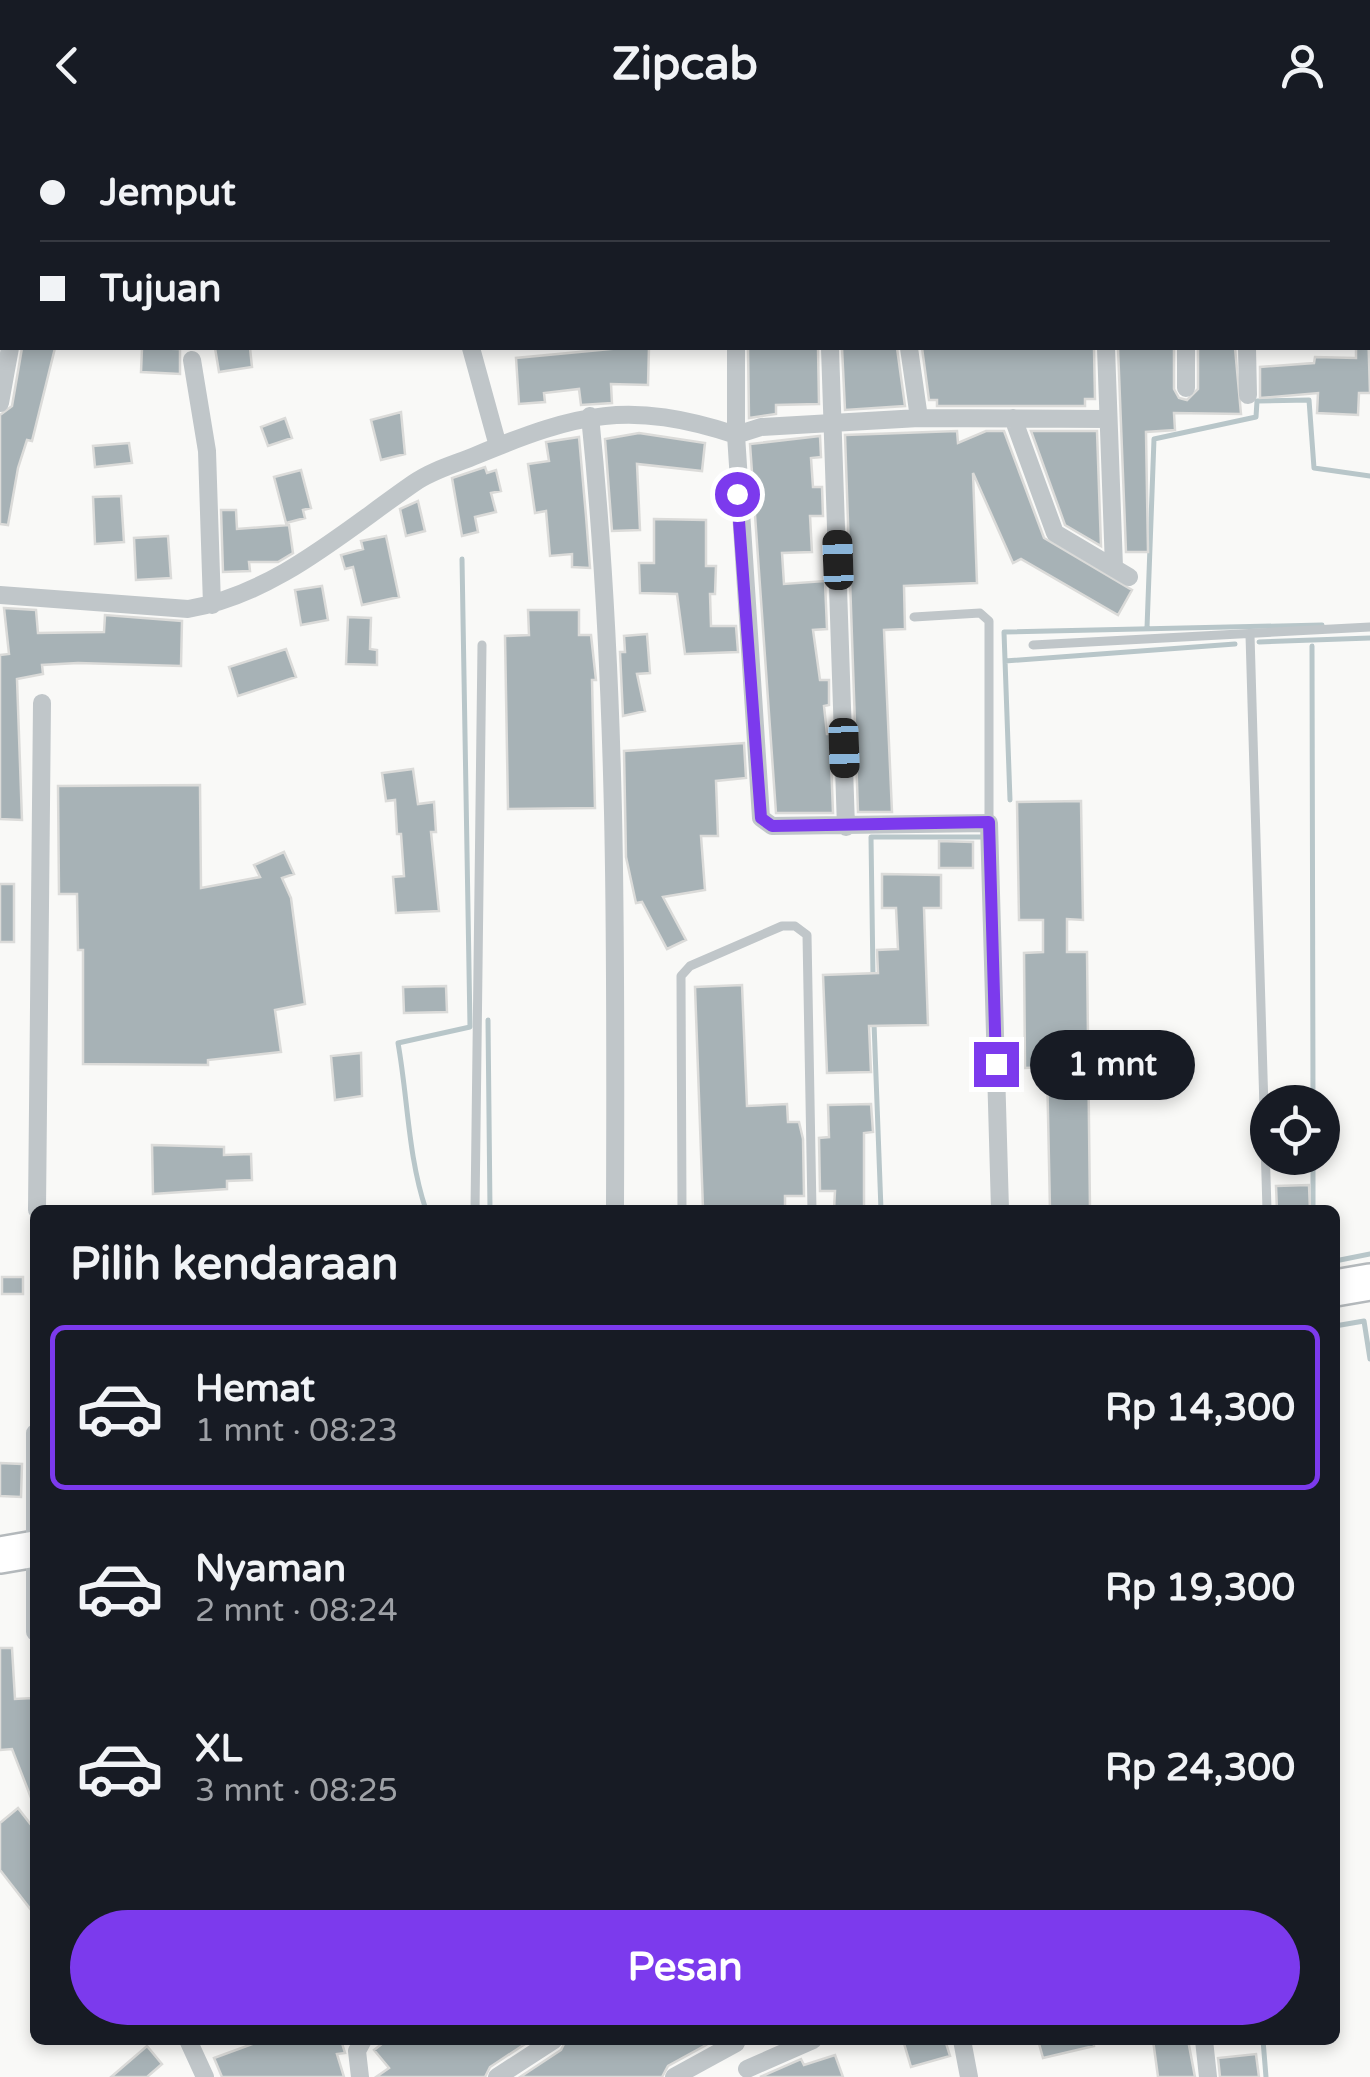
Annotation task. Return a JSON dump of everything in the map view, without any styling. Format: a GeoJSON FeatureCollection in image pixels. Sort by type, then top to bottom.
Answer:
{"type":"FeatureCollection","features":[{"type":"Feature","properties":{"kind":"highway"},"geometry":{"type":"LineString","coordinates":[[1340,1287],[1370,1282]]}},
{"type":"Feature","properties":{"kind":"highway"},"geometry":{"type":"LineString","coordinates":[[0,1555],[30,1550]]}},
{"type":"Feature","properties":{"kind":"street"},"geometry":{"type":"LineString","coordinates":[[0,404],[10,350]]}},
{"type":"Feature","properties":{"kind":"street"},"geometry":{"type":"LineString","coordinates":[[473,350],[498,446]]}},
{"type":"Feature","properties":{"kind":"street"},"geometry":{"type":"LineString","coordinates":[[736,350],[736,435],[761,818],[772,826],[989,822],[1000,1205]]}},
{"type":"Feature","properties":{"kind":"street"},"geometry":{"type":"LineString","coordinates":[[830,350],[846,827]]}},
{"type":"Feature","properties":{"kind":"street"},"geometry":{"type":"LineString","coordinates":[[909,350],[919,418]]}},
{"type":"Feature","properties":{"kind":"street"},"geometry":{"type":"LineString","coordinates":[[1013,418],[1054,533],[1122,572],[1107,418],[1106,350]]}},
{"type":"Feature","properties":{"kind":"street"},"geometry":{"type":"LineString","coordinates":[[1186,350],[1186,388]]}},
{"type":"Feature","properties":{"kind":"street"},"geometry":{"type":"LineString","coordinates":[[1247,350],[1248,394]]}},
{"type":"Feature","properties":{"kind":"street"},"geometry":{"type":"LineString","coordinates":[[192,360],[207,450],[212,605]]}},
{"type":"Feature","properties":{"kind":"street"},"geometry":{"type":"LineString","coordinates":[[0,595],[188,609],[212,605],[265,585],[418,480],[498,446],[590,416],[634,414],[690,420],[736,435],[761,427],[919,418],[1107,418]]}},
{"type":"Feature","properties":{"kind":"street"},"geometry":{"type":"LineString","coordinates":[[590,416],[602,532],[607,659],[616,966],[615,1205]]}},
{"type":"Feature","properties":{"kind":"street"},"geometry":{"type":"LineString","coordinates":[[37,1205],[42,703]]}},
{"type":"Feature","properties":{"kind":"street"},"geometry":{"type":"LineString","coordinates":[[190,2045],[205,2077]]}},
{"type":"Feature","properties":{"kind":"street"},"geometry":{"type":"LineString","coordinates":[[360,2045],[357,2051],[360,2077]]}},
{"type":"Feature","properties":{"kind":"street"},"geometry":{"type":"LineString","coordinates":[[497,2077],[546,2045]]}},
{"type":"Feature","properties":{"kind":"street"},"geometry":{"type":"LineString","coordinates":[[674,2077],[731,2045]]}},
{"type":"Feature","properties":{"kind":"street"},"geometry":{"type":"LineString","coordinates":[[737,2045],[748,2073],[803,2045]]}},
{"type":"Feature","properties":{"kind":"street"},"geometry":{"type":"LineString","coordinates":[[963,2045],[969,2077]]}},
{"type":"Feature","properties":{"kind":"street"},"geometry":{"type":"LineString","coordinates":[[1205,2045],[1208,2077]]}},
{"type":"Feature","properties":{"kind":"lane"},"geometry":{"type":"LineString","coordinates":[[914,617],[980,613],[989,621],[989,822]]}},
{"type":"Feature","properties":{"kind":"lane"},"geometry":{"type":"LineString","coordinates":[[1033,644],[1370,627]]}},
{"type":"Feature","properties":{"kind":"lane"},"geometry":{"type":"LineString","coordinates":[[1250,635],[1267,1205]]}},
{"type":"Feature","properties":{"kind":"lane"},"geometry":{"type":"LineString","coordinates":[[476,1205],[482,645]]}},
{"type":"Feature","properties":{"kind":"lane"},"geometry":{"type":"LineString","coordinates":[[682,1205],[681,976],[690,966],[782,926],[795,926],[807,935],[812,1205]]}},
{"type":"Feature","properties":{"kind":"building"},"geometry":{"type":"Polygon","coordinates":[[[22,350],[55,350],[32,441],[27,440],[18,468],[8,525],[0,524],[0,415],[12,406],[22,350]]]}},
{"type":"Feature","properties":{"kind":"building"},"geometry":{"type":"Polygon","coordinates":[[[142,350],[180,350],[180,374],[141,372],[142,350]]]}},
{"type":"Feature","properties":{"kind":"building"},"geometry":{"type":"Polygon","coordinates":[[[215,350],[250,350],[252,367],[219,372],[215,350]]]}},
{"type":"Feature","properties":{"kind":"building"},"geometry":{"type":"Polygon","coordinates":[[[649,350],[648,385],[611,384],[612,403],[581,405],[579,389],[544,393],[545,402],[519,404],[516,358],[649,350]]]}},
{"type":"Feature","properties":{"kind":"building"},"geometry":{"type":"Polygon","coordinates":[[[748,350],[818,350],[819,404],[776,405],[776,414],[749,418],[748,350]]]}},
{"type":"Feature","properties":{"kind":"building"},"geometry":{"type":"Polygon","coordinates":[[[842,350],[897,350],[905,406],[845,410],[842,350]]]}},
{"type":"Feature","properties":{"kind":"building"},"geometry":{"type":"Polygon","coordinates":[[[922,350],[1094,350],[1095,399],[1085,399],[1085,406],[937,406],[937,400],[929,400],[922,350]]]}},
{"type":"Feature","properties":{"kind":"building"},"geometry":{"type":"Polygon","coordinates":[[[1118,350],[1174,350],[1174,389],[1179,398],[1187,400],[1198,389],[1198,350],[1235,350],[1241,414],[1174,413],[1175,430],[1146,432],[1148,552],[1126,552],[1118,350]]]}},
{"type":"Feature","properties":{"kind":"building"},"geometry":{"type":"Polygon","coordinates":[[[1356,350],[1369,350],[1370,393],[1359,393],[1358,415],[1317,413],[1318,393],[1260,398],[1260,367],[1314,363],[1315,357],[1356,358],[1356,350]]]}},
{"type":"Feature","properties":{"kind":"building"},"geometry":{"type":"Polygon","coordinates":[[[401,412],[405,454],[381,460],[371,420],[401,412]]]}},
{"type":"Feature","properties":{"kind":"building"},"geometry":{"type":"Polygon","coordinates":[[[285,418],[292,438],[268,446],[261,427],[285,418]]]}},
{"type":"Feature","properties":{"kind":"building"},"geometry":{"type":"Polygon","coordinates":[[[957,431],[958,443],[986,431],[1004,431],[1044,538],[1132,590],[1118,615],[1021,559],[1013,563],[973,473],[977,583],[904,586],[905,629],[884,630],[892,812],[858,812],[845,435],[957,431]]]}},
{"type":"Feature","properties":{"kind":"building"},"geometry":{"type":"Polygon","coordinates":[[[1031,431],[1097,431],[1101,546],[1065,525],[1031,431]]]}},
{"type":"Feature","properties":{"kind":"building"},"geometry":{"type":"Polygon","coordinates":[[[639,433],[705,443],[702,471],[637,464],[640,530],[612,531],[605,439],[639,433]]]}},
{"type":"Feature","properties":{"kind":"building"},"geometry":{"type":"Polygon","coordinates":[[[820,436],[821,457],[811,458],[813,487],[822,487],[823,516],[810,516],[812,552],[782,553],[784,584],[825,581],[827,629],[813,630],[820,680],[829,680],[829,705],[824,706],[830,734],[833,813],[776,813],[750,444],[820,436]]]}},
{"type":"Feature","properties":{"kind":"building"},"geometry":{"type":"Polygon","coordinates":[[[579,437],[590,568],[572,567],[572,554],[550,556],[546,511],[535,513],[528,464],[549,461],[546,442],[579,437]]]}},
{"type":"Feature","properties":{"kind":"building"},"geometry":{"type":"Polygon","coordinates":[[[129,443],[132,463],[95,467],[93,446],[129,443]]]}},
{"type":"Feature","properties":{"kind":"building"},"geometry":{"type":"Polygon","coordinates":[[[485,467],[487,473],[496,470],[501,491],[491,493],[496,512],[475,517],[478,532],[462,536],[452,478],[485,467]]]}},
{"type":"Feature","properties":{"kind":"building"},"geometry":{"type":"Polygon","coordinates":[[[301,470],[311,508],[303,510],[305,518],[286,523],[274,477],[301,470]]]}},
{"type":"Feature","properties":{"kind":"building"},"geometry":{"type":"Polygon","coordinates":[[[121,496],[124,542],[95,544],[93,497],[121,496]]]}},
{"type":"Feature","properties":{"kind":"building"},"geometry":{"type":"Polygon","coordinates":[[[418,501],[425,531],[406,536],[400,509],[418,501]]]}},
{"type":"Feature","properties":{"kind":"building"},"geometry":{"type":"Polygon","coordinates":[[[221,510],[236,510],[237,529],[289,525],[293,553],[278,562],[249,562],[250,571],[223,572],[221,510]]]}},
{"type":"Feature","properties":{"kind":"building"},"geometry":{"type":"Polygon","coordinates":[[[654,519],[706,520],[706,566],[716,566],[715,594],[710,594],[711,626],[736,626],[738,652],[685,654],[677,594],[640,593],[639,563],[654,563],[654,519]]]}},
{"type":"Feature","properties":{"kind":"building"},"geometry":{"type":"Polygon","coordinates":[[[168,536],[171,578],[136,580],[134,538],[168,536]]]}},
{"type":"Feature","properties":{"kind":"building"},"geometry":{"type":"Polygon","coordinates":[[[386,536],[399,597],[362,605],[353,567],[345,569],[341,555],[363,549],[361,541],[386,536]]]}},
{"type":"Feature","properties":{"kind":"building"},"geometry":{"type":"Polygon","coordinates":[[[322,586],[328,620],[301,625],[295,590],[322,586]]]}},
{"type":"Feature","properties":{"kind":"building"},"geometry":{"type":"Polygon","coordinates":[[[4,608],[36,610],[38,633],[104,632],[105,615],[182,621],[181,666],[42,665],[43,674],[17,679],[22,820],[0,819],[0,655],[9,654],[4,608]]]}},
{"type":"Feature","properties":{"kind":"building"},"geometry":{"type":"Polygon","coordinates":[[[528,610],[579,610],[579,635],[591,635],[596,680],[592,680],[595,808],[508,809],[505,636],[529,635],[528,610]]]}},
{"type":"Feature","properties":{"kind":"building"},"geometry":{"type":"Polygon","coordinates":[[[348,617],[371,618],[370,649],[377,650],[377,665],[346,664],[348,617]]]}},
{"type":"Feature","properties":{"kind":"building"},"geometry":{"type":"Polygon","coordinates":[[[647,634],[650,673],[637,674],[645,711],[623,716],[620,652],[625,652],[624,636],[647,634]]]}},
{"type":"Feature","properties":{"kind":"building"},"geometry":{"type":"Polygon","coordinates":[[[286,649],[296,677],[238,696],[229,667],[286,649]]]}},
{"type":"Feature","properties":{"kind":"building"},"geometry":{"type":"Polygon","coordinates":[[[744,743],[746,778],[716,781],[718,836],[701,836],[705,890],[663,897],[686,940],[667,949],[642,902],[636,903],[626,857],[624,751],[744,743]]]}},
{"type":"Feature","properties":{"kind":"building"},"geometry":{"type":"Polygon","coordinates":[[[413,769],[418,804],[434,802],[436,832],[431,832],[439,911],[396,913],[393,877],[404,876],[401,834],[397,834],[395,800],[386,801],[382,773],[413,769]]]}},
{"type":"Feature","properties":{"kind":"building"},"geometry":{"type":"Polygon","coordinates":[[[200,785],[201,888],[260,877],[254,865],[284,852],[294,874],[282,878],[291,898],[305,1004],[275,1010],[281,1052],[208,1060],[208,1065],[83,1064],[83,950],[78,950],[77,894],[59,894],[58,786],[200,785]]]}},
{"type":"Feature","properties":{"kind":"building"},"geometry":{"type":"Polygon","coordinates":[[[1081,801],[1083,920],[1067,919],[1067,952],[1087,952],[1090,1205],[1050,1205],[1047,1067],[1025,1068],[1024,953],[1043,952],[1043,920],[1019,920],[1017,802],[1081,801]]]}},
{"type":"Feature","properties":{"kind":"building"},"geometry":{"type":"Polygon","coordinates":[[[939,841],[973,842],[973,868],[939,868],[939,841]]]}},
{"type":"Feature","properties":{"kind":"building"},"geometry":{"type":"Polygon","coordinates":[[[882,874],[941,875],[941,908],[924,908],[928,1025],[869,1026],[871,1072],[827,1073],[823,975],[878,973],[877,950],[898,949],[896,908],[882,908],[882,874]]]}},
{"type":"Feature","properties":{"kind":"building"},"geometry":{"type":"Polygon","coordinates":[[[0,884],[14,884],[14,942],[0,942],[0,884]]]}},
{"type":"Feature","properties":{"kind":"building"},"geometry":{"type":"Polygon","coordinates":[[[742,985],[747,1106],[787,1104],[788,1122],[799,1122],[804,1196],[785,1196],[785,1205],[703,1205],[695,987],[742,985]]]}},
{"type":"Feature","properties":{"kind":"building"},"geometry":{"type":"Polygon","coordinates":[[[446,986],[447,1012],[404,1013],[403,987],[446,986]]]}},
{"type":"Feature","properties":{"kind":"building"},"geometry":{"type":"Polygon","coordinates":[[[361,1053],[362,1096],[335,1100],[331,1056],[361,1053]]]}},
{"type":"Feature","properties":{"kind":"building"},"geometry":{"type":"Polygon","coordinates":[[[871,1104],[873,1132],[864,1133],[864,1205],[834,1205],[835,1191],[820,1191],[819,1138],[829,1137],[828,1105],[871,1104]]]}},
{"type":"Feature","properties":{"kind":"building"},"geometry":{"type":"Polygon","coordinates":[[[152,1145],[224,1147],[224,1155],[251,1154],[252,1180],[227,1181],[227,1189],[153,1194],[152,1145]]]}},
{"type":"Feature","properties":{"kind":"building"},"geometry":{"type":"Polygon","coordinates":[[[1309,1185],[1310,1205],[1277,1205],[1276,1186],[1309,1185]]]}},
{"type":"Feature","properties":{"kind":"building"},"geometry":{"type":"Polygon","coordinates":[[[2,1277],[23,1277],[23,1294],[2,1294],[2,1277]]]}},
{"type":"Feature","properties":{"kind":"building"},"geometry":{"type":"Polygon","coordinates":[[[0,1463],[22,1464],[21,1497],[0,1496],[0,1463]]]}},
{"type":"Feature","properties":{"kind":"building"},"geometry":{"type":"Polygon","coordinates":[[[0,1648],[12,1648],[15,1699],[30,1698],[30,1795],[12,1749],[0,1750],[0,1648]]]}},
{"type":"Feature","properties":{"kind":"building"},"geometry":{"type":"Polygon","coordinates":[[[18,1808],[30,1824],[30,1909],[0,1870],[0,1823],[18,1808]]]}},
{"type":"Feature","properties":{"kind":"building"},"geometry":{"type":"Polygon","coordinates":[[[249,2045],[343,2045],[345,2053],[337,2054],[344,2077],[222,2077],[214,2058],[249,2045]]]}},
{"type":"Feature","properties":{"kind":"building"},"geometry":{"type":"Polygon","coordinates":[[[380,2045],[523,2045],[490,2067],[485,2077],[376,2077],[389,2068],[374,2050],[380,2045]]]}},
{"type":"Feature","properties":{"kind":"building"},"geometry":{"type":"Polygon","coordinates":[[[564,2045],[706,2045],[668,2066],[662,2077],[520,2077],[564,2045]]]}},
{"type":"Feature","properties":{"kind":"building"},"geometry":{"type":"Polygon","coordinates":[[[904,2045],[947,2045],[950,2056],[911,2067],[904,2045]]]}},
{"type":"Feature","properties":{"kind":"building"},"geometry":{"type":"Polygon","coordinates":[[[1039,2045],[1094,2045],[1094,2046],[1043,2058],[1039,2045]]]}},
{"type":"Feature","properties":{"kind":"building"},"geometry":{"type":"Polygon","coordinates":[[[1154,2045],[1189,2045],[1195,2077],[1158,2077],[1154,2045]]]}},
{"type":"Feature","properties":{"kind":"building"},"geometry":{"type":"Polygon","coordinates":[[[147,2046],[162,2064],[147,2077],[111,2077],[147,2046]]]}},
{"type":"Feature","properties":{"kind":"building"},"geometry":{"type":"Polygon","coordinates":[[[1256,2054],[1259,2077],[1220,2077],[1218,2058],[1256,2054]]]}},
{"type":"Feature","properties":{"kind":"building"},"geometry":{"type":"Polygon","coordinates":[[[835,2055],[843,2077],[760,2077],[801,2059],[804,2065],[835,2055]]]}},
{"type":"Feature","properties":{"kind":"waterway"},"geometry":{"type":"LineString","coordinates":[[1147,628],[1154,439],[1256,417],[1257,401],[1309,400],[1314,468],[1370,476]]}},
{"type":"Feature","properties":{"kind":"waterway"},"geometry":{"type":"LineString","coordinates":[[424,1205],[412,1149],[398,1043],[470,1027],[462,559]]}},
{"type":"Feature","properties":{"kind":"waterway"},"geometry":{"type":"LineString","coordinates":[[1010,800],[1004,632],[1322,625]]}},
{"type":"Feature","properties":{"kind":"waterway"},"geometry":{"type":"LineString","coordinates":[[1259,642],[1370,638]]}},
{"type":"Feature","properties":{"kind":"waterway"},"geometry":{"type":"LineString","coordinates":[[1005,661],[1235,644]]}},
{"type":"Feature","properties":{"kind":"waterway"},"geometry":{"type":"LineString","coordinates":[[1312,646],[1313,1085]]}},
{"type":"Feature","properties":{"kind":"waterway"},"geometry":{"type":"LineString","coordinates":[[873,977],[871,837],[984,837]]}},
{"type":"Feature","properties":{"kind":"waterway"},"geometry":{"type":"LineString","coordinates":[[488,1020],[490,1205]]}},
{"type":"Feature","properties":{"kind":"waterway"},"geometry":{"type":"LineString","coordinates":[[874,1023],[881,1205]]}},
{"type":"Feature","properties":{"kind":"waterway"},"geometry":{"type":"LineString","coordinates":[[1313,1175],[1313,1205]]}},
{"type":"Feature","properties":{"kind":"waterway"},"geometry":{"type":"LineString","coordinates":[[1340,1260],[1370,1254]]}},
{"type":"Feature","properties":{"kind":"waterway"},"geometry":{"type":"LineString","coordinates":[[1340,1325],[1364,1321],[1370,1359]]}},
{"type":"Feature","properties":{"kind":"waterway"},"geometry":{"type":"LineString","coordinates":[[1263,2045],[1266,2077]]}},
{"type":"Feature","properties":{"kind":"route"},"geometry":{"type":"LineString","coordinates":[[737,494],[761,818],[772,826],[989,822],[996,1064]]}}]}
